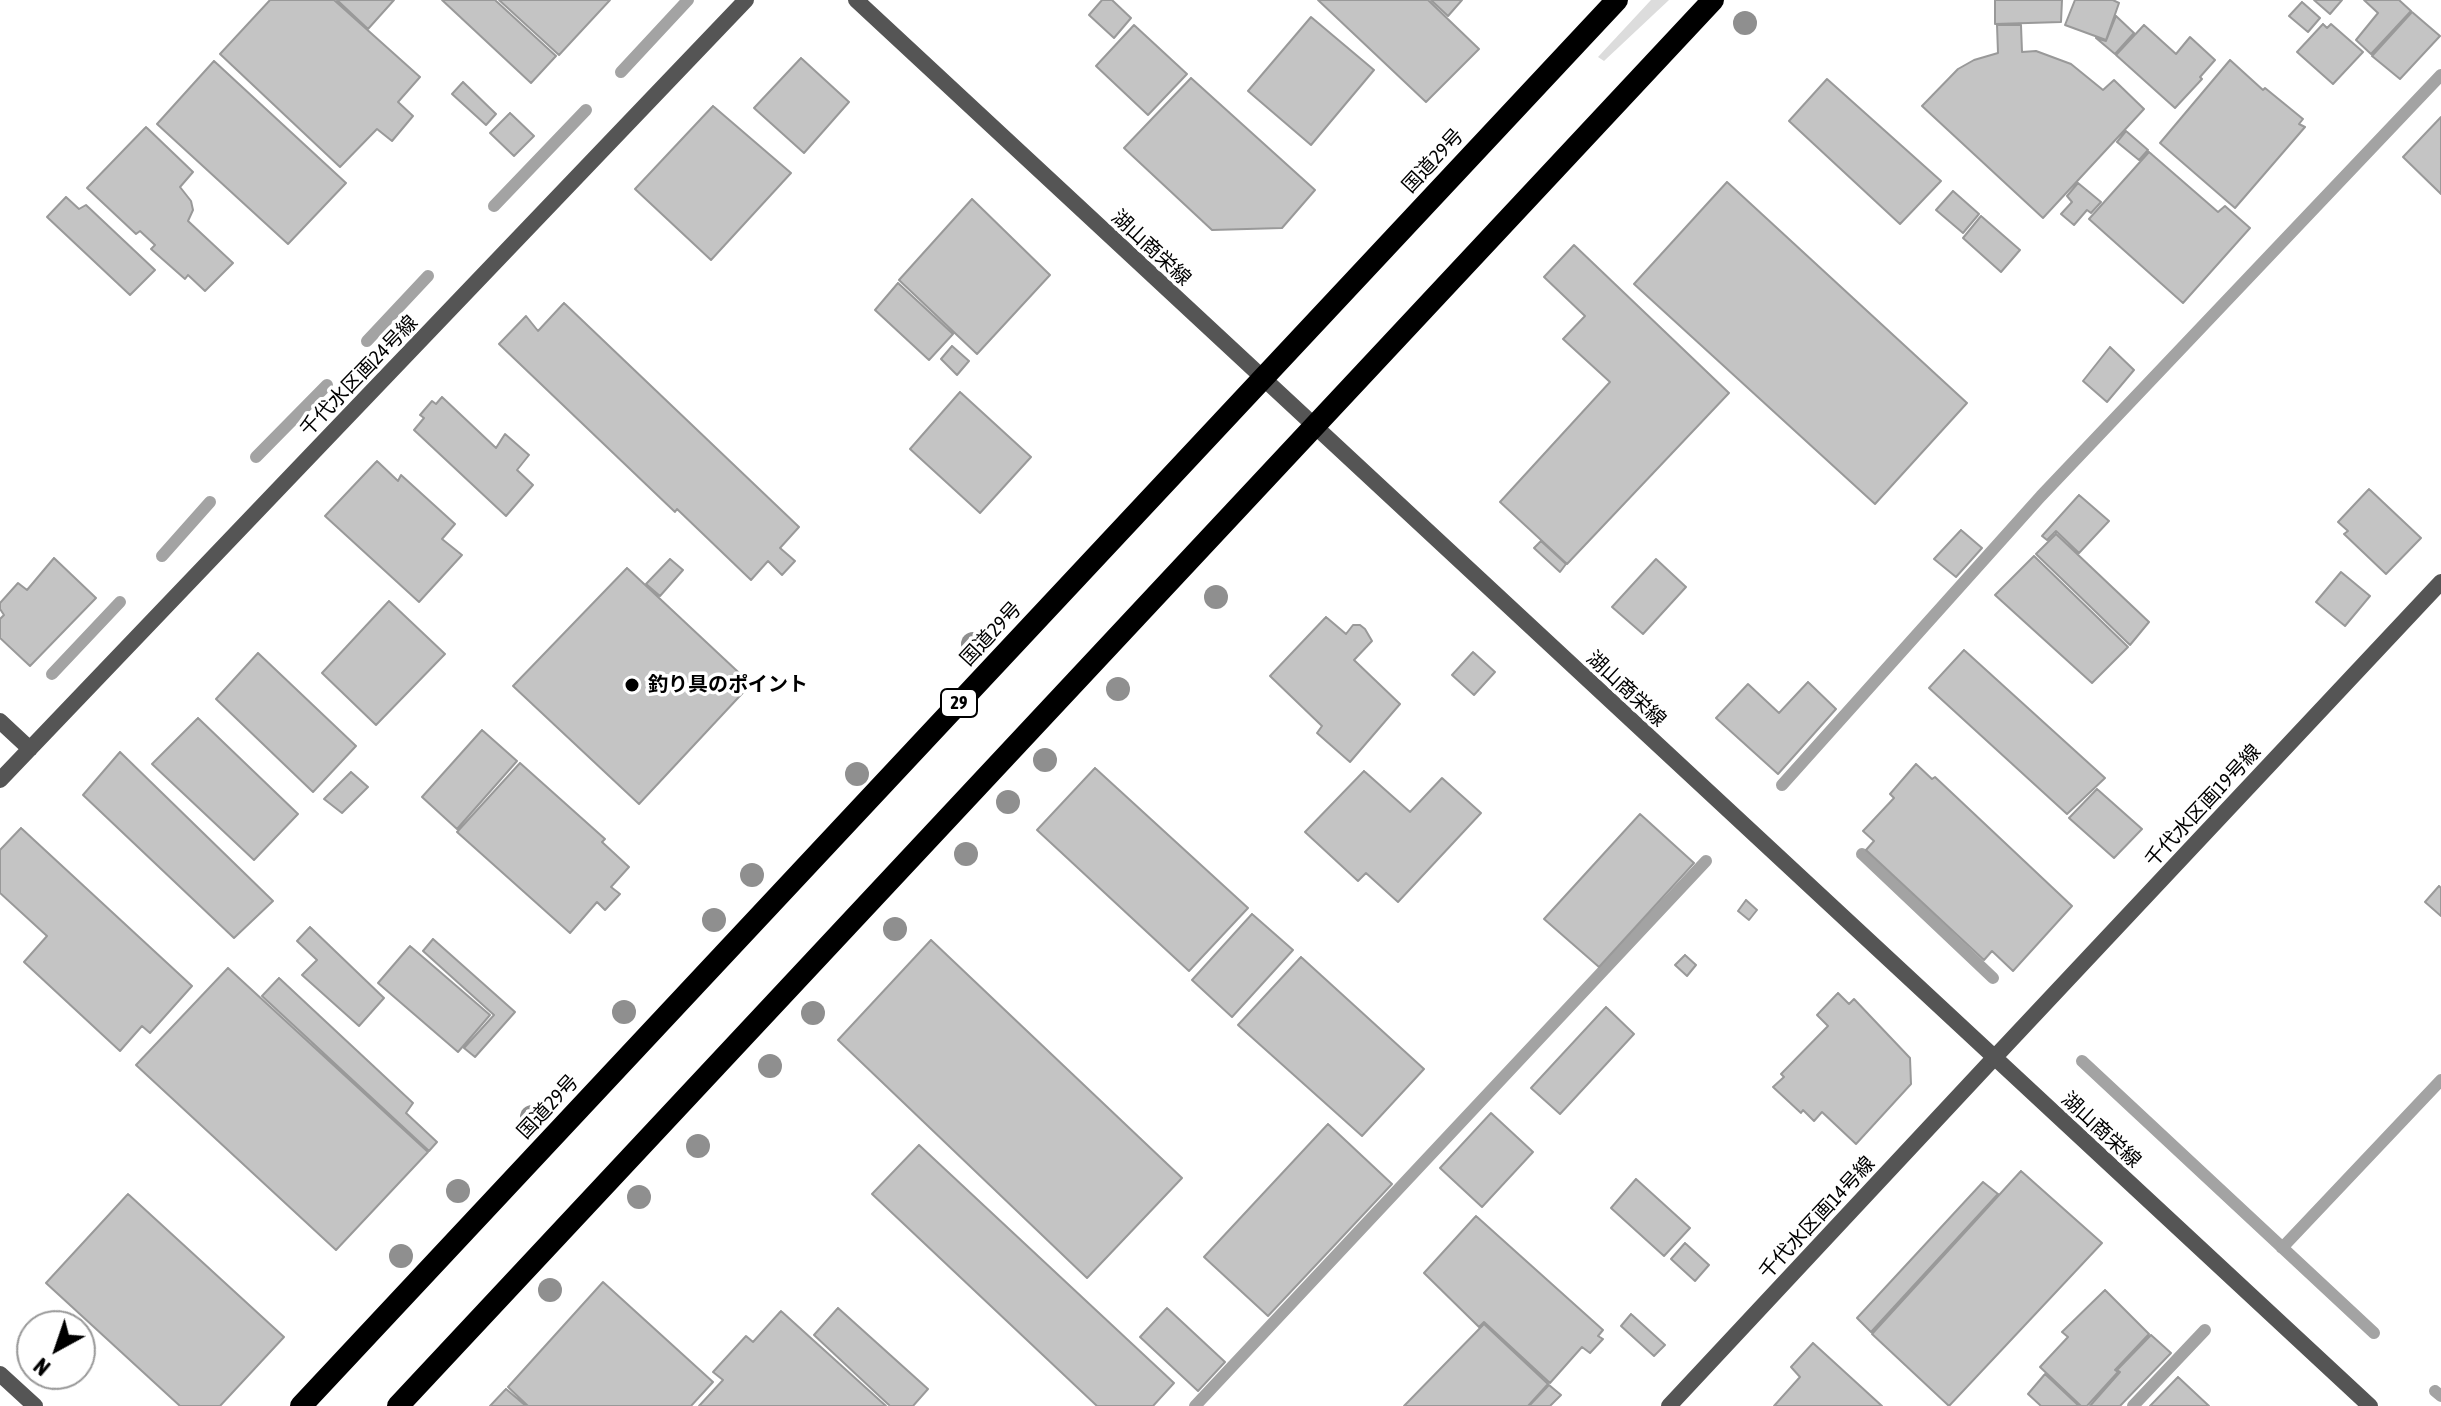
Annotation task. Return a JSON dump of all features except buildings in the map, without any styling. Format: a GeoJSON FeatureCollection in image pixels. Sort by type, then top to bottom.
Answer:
{"type":"FeatureCollection","features":[{"type":"Feature","properties":{"kind":"highway","name":"国道29号"},"geometry":{"type":"LineString","coordinates":[[301,1406],[1617,0]]}},
{"type":"Feature","properties":{"kind":"highway"},"geometry":{"type":"LineString","coordinates":[[398,1406],[1713,0]]}},
{"type":"Feature","properties":{"kind":"street","name":"千代水区画24号線"},"geometry":{"type":"LineString","coordinates":[[0,780],[746,0]]}},
{"type":"Feature","properties":{"kind":"street","name":"湖山商栄線"},"geometry":{"type":"LineString","coordinates":[[856,0],[2370,1406]]}},
{"type":"Feature","properties":{"kind":"street","name":"千代水区画19号線"},"geometry":{"type":"LineString","coordinates":[[1994,1058],[2441,582]]}},
{"type":"Feature","properties":{"kind":"street"},"geometry":{"type":"LineString","coordinates":[[0,721],[30,749]]}},
{"type":"Feature","properties":{"kind":"street","name":"千代水区画14号線"},"geometry":{"type":"LineString","coordinates":[[1669,1406],[1994,1058]]}},
{"type":"Feature","properties":{"kind":"street"},"geometry":{"type":"LineString","coordinates":[[0,1374],[35,1406]]}},
{"type":"Feature","properties":{"kind":"shaded area"},"geometry":{"type":"Polygon","coordinates":[[[1651,0],[1669,0],[1604,61],[1598,57],[1651,0]]]}},
{"type":"Feature","properties":{"kind":"waterway"},"geometry":{"type":"LineString","coordinates":[[621,72],[688,0]]}},
{"type":"Feature","properties":{"kind":"waterway"},"geometry":{"type":"LineString","coordinates":[[1782,785],[2041,496],[2441,75]]}},
{"type":"Feature","properties":{"kind":"waterway"},"geometry":{"type":"LineString","coordinates":[[494,206],[586,110]]}},
{"type":"Feature","properties":{"kind":"waterway"},"geometry":{"type":"LineString","coordinates":[[367,341],[428,276]]}},
{"type":"Feature","properties":{"kind":"waterway"},"geometry":{"type":"LineString","coordinates":[[256,457],[327,385]]}},
{"type":"Feature","properties":{"kind":"waterway"},"geometry":{"type":"LineString","coordinates":[[162,556],[210,502]]}},
{"type":"Feature","properties":{"kind":"waterway"},"geometry":{"type":"LineString","coordinates":[[52,674],[120,602]]}},
{"type":"Feature","properties":{"kind":"waterway"},"geometry":{"type":"LineString","coordinates":[[1862,854],[1993,978]]}},
{"type":"Feature","properties":{"kind":"waterway"},"geometry":{"type":"LineString","coordinates":[[1195,1406],[1706,861]]}},
{"type":"Feature","properties":{"kind":"waterway"},"geometry":{"type":"LineString","coordinates":[[2082,1061],[2374,1333]]}},
{"type":"Feature","properties":{"kind":"waterway"},"geometry":{"type":"LineString","coordinates":[[2282,1248],[2441,1080]]}},
{"type":"Feature","properties":{"kind":"waterway"},"geometry":{"type":"LineString","coordinates":[[2133,1406],[2205,1330]]}},
{"type":"Feature","properties":{"kind":"waterway"},"geometry":{"type":"LineString","coordinates":[[2435,1391],[2441,1396]]}},
{"type":"Feature","properties":{"kind":"place","name":"釣り具のポイント"},"geometry":{"type":"Point","coordinates":[632,685]}}]}
